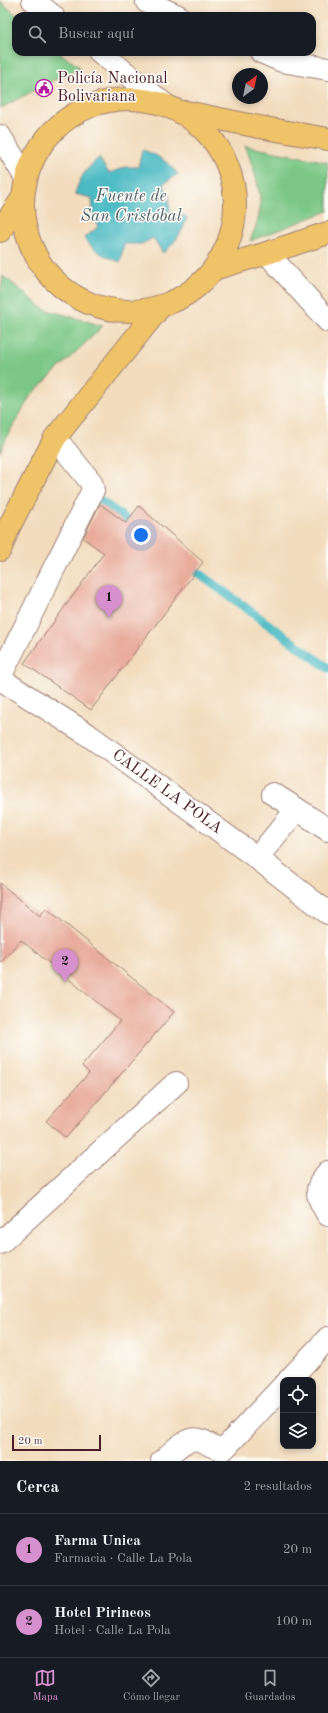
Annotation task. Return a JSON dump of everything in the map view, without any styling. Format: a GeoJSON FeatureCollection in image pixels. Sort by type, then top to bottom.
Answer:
{"type":"FeatureCollection","features":[{"type":"Feature","properties":{"kind":"main road"},"geometry":{"type":"LineString","coordinates":[[0,231],[24,188],[40,146],[64,120],[95,104],[130,98],[258,128],[328,139]]}},
{"type":"Feature","properties":{"kind":"main road"},"geometry":{"type":"LineString","coordinates":[[24,188],[26,232],[40,264],[63,289],[93,305],[126,312],[160,307],[192,292],[216,268],[231,241],[236,211],[234,180],[222,152],[203,128],[171,108]]}},
{"type":"Feature","properties":{"kind":"main road"},"geometry":{"type":"LineString","coordinates":[[216,268],[267,254],[328,233]]}},
{"type":"Feature","properties":{"kind":"main road"},"geometry":{"type":"LineString","coordinates":[[0,550],[8,527],[55,438],[160,307]]}},
{"type":"Feature","properties":{"kind":"street"},"geometry":{"type":"LineString","coordinates":[[33,0],[48,12]]}},
{"type":"Feature","properties":{"kind":"street"},"geometry":{"type":"LineString","coordinates":[[144,6],[164,12]]}},
{"type":"Feature","properties":{"kind":"street"},"geometry":{"type":"LineString","coordinates":[[109,56],[171,108]]}},
{"type":"Feature","properties":{"kind":"street"},"geometry":{"type":"LineString","coordinates":[[270,56],[282,61],[328,69]]}},
{"type":"Feature","properties":{"kind":"street"},"geometry":{"type":"LineString","coordinates":[[0,136],[24,188]]}},
{"type":"Feature","properties":{"kind":"street"},"geometry":{"type":"LineString","coordinates":[[267,254],[328,321]]}},
{"type":"Feature","properties":{"kind":"street"},"geometry":{"type":"LineString","coordinates":[[0,678],[93,490],[91,482],[55,438]]}},
{"type":"Feature","properties":{"kind":"street","name":"CALLE LA POLA"},"geometry":{"type":"LineString","coordinates":[[0,678],[87,734],[257,858],[328,913]]}},
{"type":"Feature","properties":{"kind":"street"},"geometry":{"type":"LineString","coordinates":[[273,794],[328,830]]}},
{"type":"Feature","properties":{"kind":"street"},"geometry":{"type":"LineString","coordinates":[[257,858],[297,809]]}},
{"type":"Feature","properties":{"kind":"street"},"geometry":{"type":"LineString","coordinates":[[0,1243],[176,1083]]}},
{"type":"Feature","properties":{"kind":"street"},"geometry":{"type":"LineString","coordinates":[[328,1172],[319,1182],[318,1198],[328,1215]]}},
{"type":"Feature","properties":{"kind":"street"},"geometry":{"type":"LineString","coordinates":[[292,1377],[328,1338]]}},
{"type":"Feature","properties":{"kind":"street"},"geometry":{"type":"LineString","coordinates":[[162,1461],[185,1441],[191,1439],[198,1439],[220,1449],[224,1449],[280,1389]]}},
{"type":"Feature","properties":{"kind":"green space"},"geometry":{"type":"Polygon","coordinates":[[[0,1],[13,12],[12,56],[64,56],[81,68],[52,81],[1,108],[0,1]]]}},
{"type":"Feature","properties":{"kind":"green space"},"geometry":{"type":"Polygon","coordinates":[[[245,146],[328,162],[328,211],[250,241],[259,215],[260,199],[254,170],[245,146]]]}},
{"type":"Feature","properties":{"kind":"green space"},"geometry":{"type":"Polygon","coordinates":[[[3,276],[44,309],[103,326],[31,395],[6,438],[0,453],[0,297],[3,276]]]}},
{"type":"Feature","properties":{"kind":"water","name":"Fuente de San Cristóbal"},"geometry":{"type":"Polygon","coordinates":[[[142,150],[162,159],[178,174],[163,184],[169,195],[170,213],[187,217],[178,237],[163,253],[153,238],[142,244],[124,244],[120,262],[100,253],[84,238],[98,227],[93,216],[92,198],[75,194],[84,174],[99,158],[109,173],[126,167],[138,167],[142,150]]]}},
{"type":"Feature","properties":{"kind":"building"},"geometry":{"type":"Polygon","coordinates":[[[100,504],[126,523],[139,506],[203,562],[91,710],[24,663],[104,553],[83,538],[100,504]]]}},
{"type":"Feature","properties":{"kind":"building"},"geometry":{"type":"Polygon","coordinates":[[[0,883],[40,916],[46,908],[174,1012],[66,1138],[46,1121],[89,1073],[82,1066],[120,1021],[21,940],[0,963],[0,883]]]}},
{"type":"Feature","properties":{"kind":"waterway"},"geometry":{"type":"LineString","coordinates":[[94,496],[137,527]]}},
{"type":"Feature","properties":{"kind":"waterway"},"geometry":{"type":"LineString","coordinates":[[187,565],[328,668]]}},
{"type":"Feature","properties":{"kind":"place","name":"Policía Nacional Bolivariana"},"geometry":{"type":"Point","coordinates":[44,88]}},
{"type":"Feature","properties":{"kind":"place","name":"Farma Unica"},"geometry":{"type":"Point","coordinates":[109,618]}},
{"type":"Feature","properties":{"kind":"place","name":"Hotel Pirineos"},"geometry":{"type":"Point","coordinates":[65,982]}}]}
